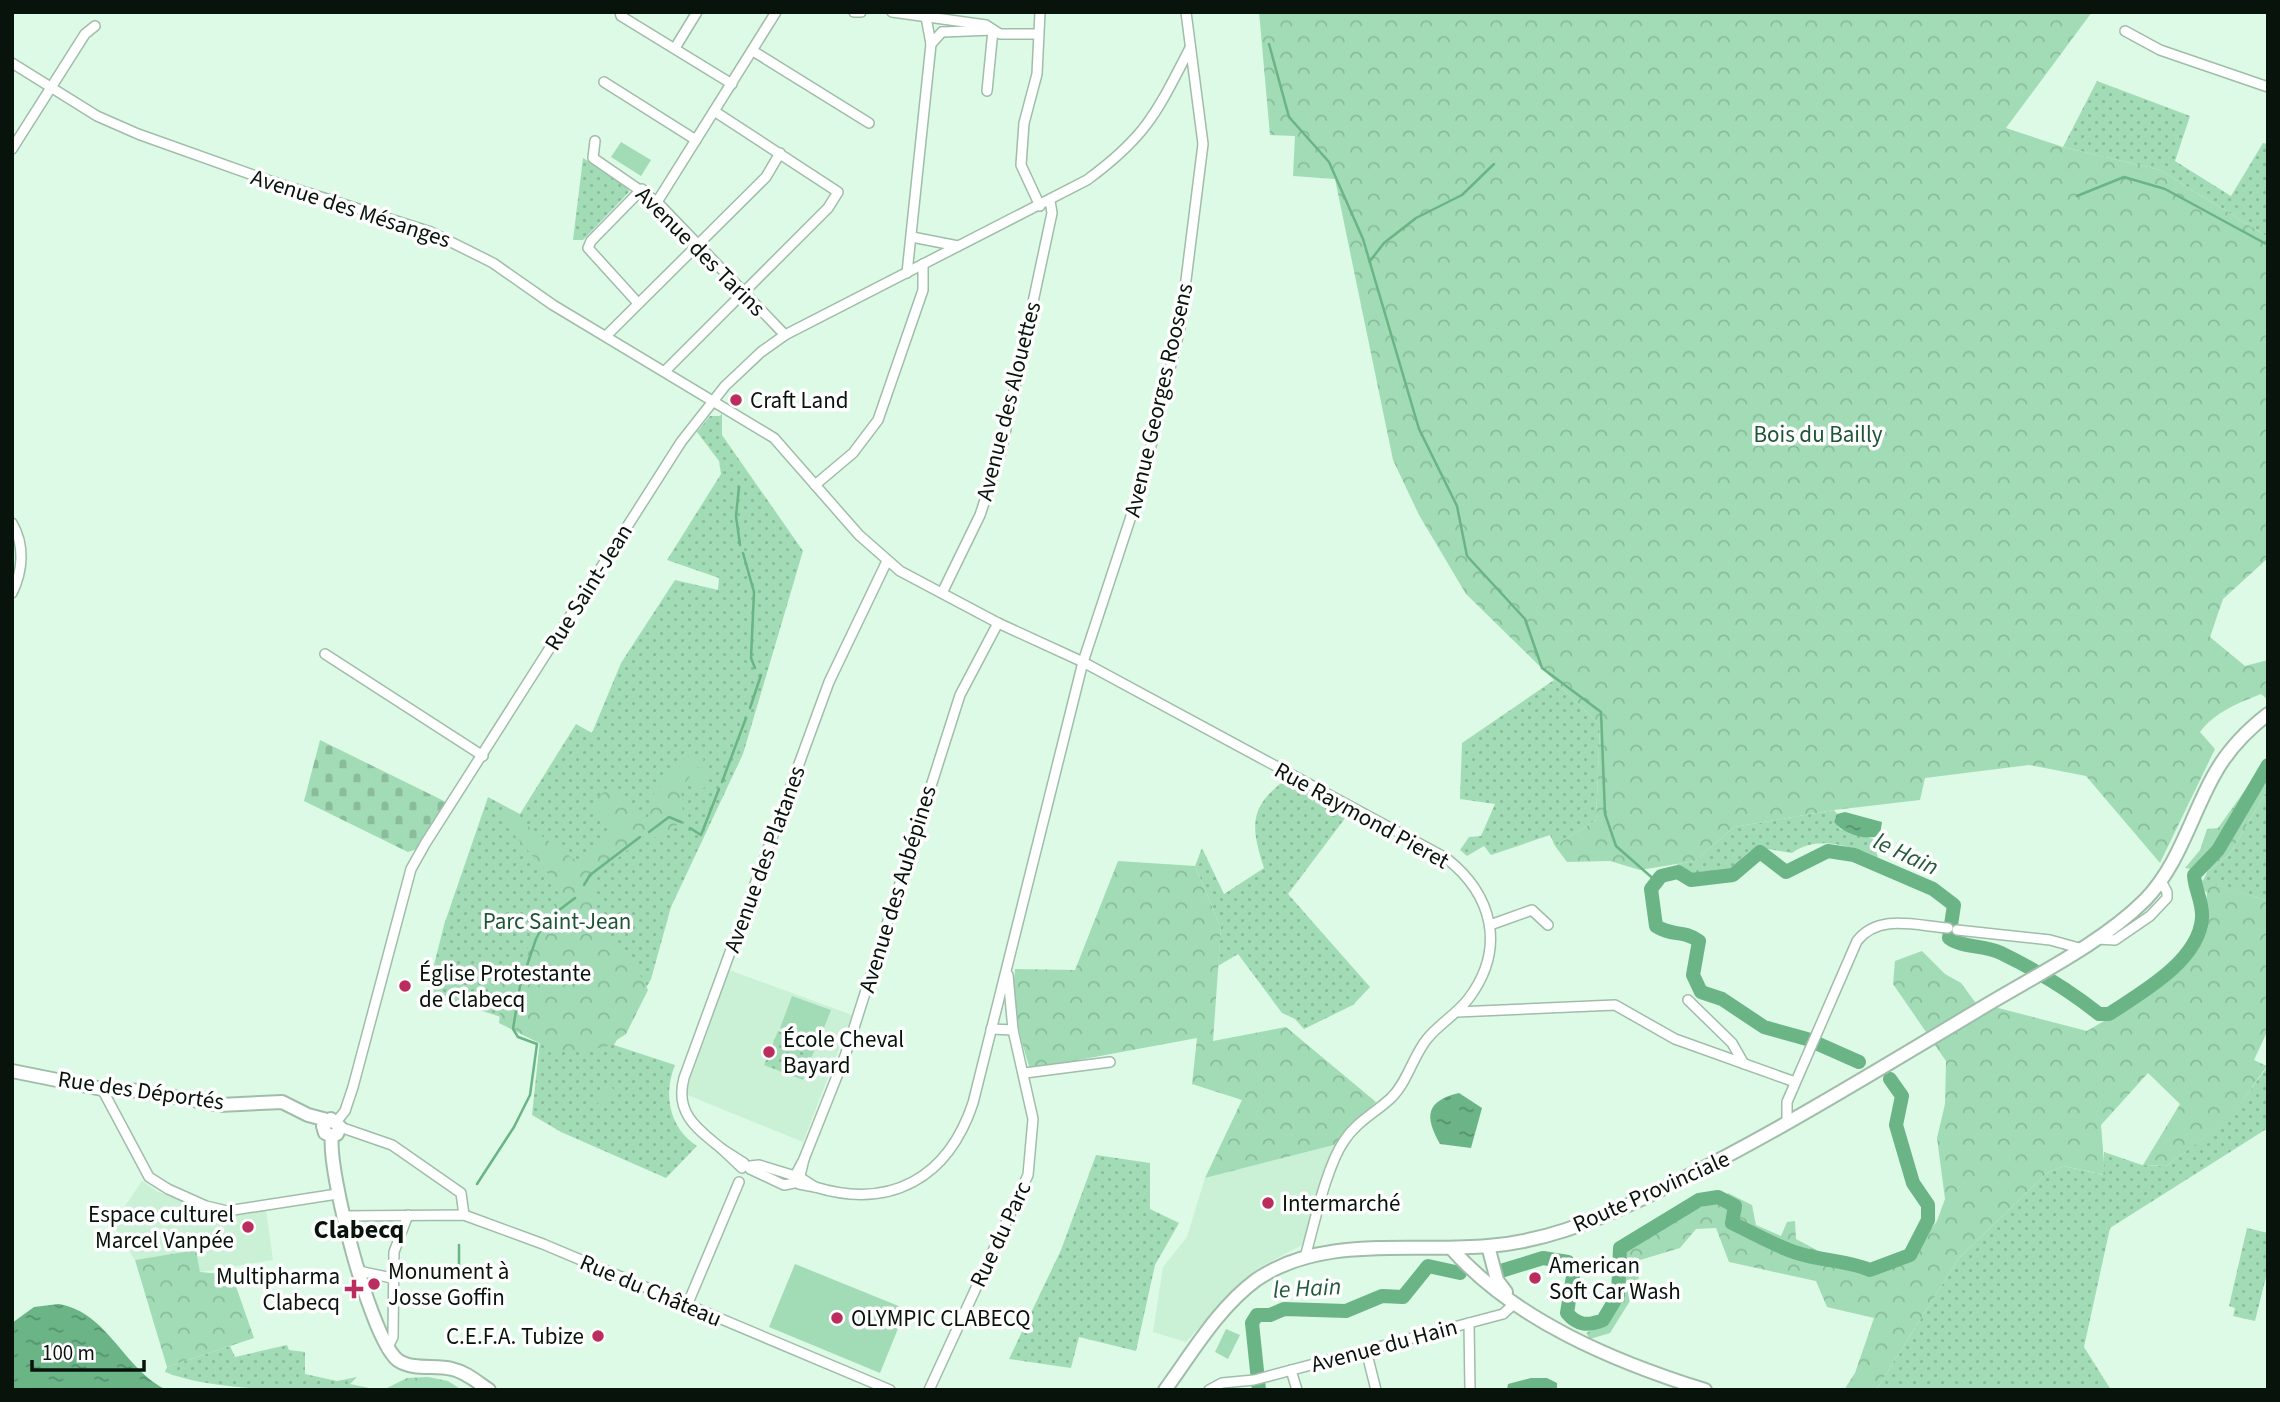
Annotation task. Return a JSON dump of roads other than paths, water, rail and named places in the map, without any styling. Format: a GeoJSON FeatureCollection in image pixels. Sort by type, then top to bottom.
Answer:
{"type":"FeatureCollection","features":[{"type":"Feature","properties":{"kind":"main road","name":"Route Provinciale"},"geometry":{"type":"LineString","coordinates":[[1165,1390],[1216,1321],[1241,1293],[1284,1265],[1326,1252],[1488,1246],[1528,1241],[1594,1221],[1720,1163],[2047,969],[2136,909],[2161,881],[2223,760],[2268,714]]}},
{"type":"Feature","properties":{"kind":"main road","name":"Rue des Déportés"},"geometry":{"type":"LineString","coordinates":[[12,1071],[102,1089],[142,1091],[220,1105],[282,1102],[332,1127]]}},
{"type":"Feature","properties":{"kind":"main road"},"geometry":{"type":"LineString","coordinates":[[332,1127],[337,1194],[342,1216],[387,1349],[402,1363],[450,1368],[464,1373],[489,1390]]}},
{"type":"Feature","properties":{"kind":"main road"},"geometry":{"type":"LineString","coordinates":[[1488,1246],[1497,1280],[1515,1303]]}},
{"type":"Feature","properties":{"kind":"main road"},"geometry":{"type":"LineString","coordinates":[[1451,1248],[1488,1284],[1515,1303],[1608,1353],[1705,1390]]}},
{"type":"Feature","properties":{"kind":"street"},"geometry":{"type":"LineString","coordinates":[[620,12],[621,16],[732,84]]}},
{"type":"Feature","properties":{"kind":"street"},"geometry":{"type":"LineString","coordinates":[[675,48],[697,12]]}},
{"type":"Feature","properties":{"kind":"street"},"geometry":{"type":"LineString","coordinates":[[657,202],[776,12]]}},
{"type":"Feature","properties":{"kind":"street"},"geometry":{"type":"LineString","coordinates":[[854,12],[861,12]]}},
{"type":"Feature","properties":{"kind":"street"},"geometry":{"type":"LineString","coordinates":[[892,12],[986,25],[1000,34],[1038,34]]}},
{"type":"Feature","properties":{"kind":"street"},"geometry":{"type":"LineString","coordinates":[[1040,12],[1038,74],[1024,123],[1021,165],[1040,206]]}},
{"type":"Feature","properties":{"kind":"street"},"geometry":{"type":"LineString","coordinates":[[1186,12],[1190,48]]}},
{"type":"Feature","properties":{"kind":"street"},"geometry":{"type":"LineString","coordinates":[[907,273],[931,44],[926,18]]}},
{"type":"Feature","properties":{"kind":"street"},"geometry":{"type":"LineString","coordinates":[[931,44],[942,32],[943,19]]}},
{"type":"Feature","properties":{"kind":"street"},"geometry":{"type":"LineString","coordinates":[[12,149],[85,34],[95,26]]}},
{"type":"Feature","properties":{"kind":"street"},"geometry":{"type":"LineString","coordinates":[[942,32],[993,30]]}},
{"type":"Feature","properties":{"kind":"street"},"geometry":{"type":"LineString","coordinates":[[987,91],[993,30]]}},
{"type":"Feature","properties":{"kind":"street"},"geometry":{"type":"LineString","coordinates":[[2124,31],[2171,54],[2268,87]]}},
{"type":"Feature","properties":{"kind":"street","name":"Rue Saint-Jean"},"geometry":{"type":"LineString","coordinates":[[332,1127],[345,1111],[353,1087],[411,869],[663,469],[714,399],[761,352],[785,335],[1030,212],[1087,180],[1132,144],[1167,98],[1190,48]]}},
{"type":"Feature","properties":{"kind":"street","name":"Avenue Georges Roosens"},"geometry":{"type":"LineString","coordinates":[[1083,662],[1141,486],[1182,317],[1203,144],[1190,48]]}},
{"type":"Feature","properties":{"kind":"street"},"geometry":{"type":"LineString","coordinates":[[752,51],[869,123]]}},
{"type":"Feature","properties":{"kind":"street","name":"Avenue des Mésanges"},"geometry":{"type":"LineString","coordinates":[[12,63],[97,116],[203,159],[460,244],[774,438],[887,561]]}},
{"type":"Feature","properties":{"kind":"street"},"geometry":{"type":"LineString","coordinates":[[604,82],[696,140]]}},
{"type":"Feature","properties":{"kind":"street"},"geometry":{"type":"LineString","coordinates":[[665,371],[828,208],[838,192],[714,111]]}},
{"type":"Feature","properties":{"kind":"street","name":"Avenue des Tarins"},"geometry":{"type":"LineString","coordinates":[[595,141],[593,158],[642,189],[657,202],[785,335]]}},
{"type":"Feature","properties":{"kind":"street"},"geometry":{"type":"LineString","coordinates":[[606,336],[765,177],[780,153]]}},
{"type":"Feature","properties":{"kind":"street"},"geometry":{"type":"LineString","coordinates":[[638,302],[587,248],[590,241],[642,189]]}},
{"type":"Feature","properties":{"kind":"street","name":"Avenue des Alouettes"},"geometry":{"type":"LineString","coordinates":[[942,593],[980,515],[1000,452],[1050,223],[1050,201]]}},
{"type":"Feature","properties":{"kind":"street"},"geometry":{"type":"LineString","coordinates":[[1030,212],[1043,215],[1050,223]]}},
{"type":"Feature","properties":{"kind":"street"},"geometry":{"type":"LineString","coordinates":[[912,237],[959,246]]}},
{"type":"Feature","properties":{"kind":"street"},"geometry":{"type":"LineString","coordinates":[[815,485],[853,453],[878,420],[923,290],[923,264]]}},
{"type":"Feature","properties":{"kind":"street"},"geometry":{"type":"LineString","coordinates":[[12,523],[21,553],[19,575],[12,593]]}},
{"type":"Feature","properties":{"kind":"street","name":"Rue Raymond Pieret"},"geometry":{"type":"LineString","coordinates":[[887,561],[998,623],[1083,662],[1446,858],[1473,882],[1484,902],[1490,925],[1488,958],[1480,979],[1456,1013],[1427,1038],[1393,1097],[1355,1126],[1342,1144],[1305,1257]]}},
{"type":"Feature","properties":{"kind":"street","name":"Avenue des Platanes"},"geometry":{"type":"LineString","coordinates":[[815,1187],[797,1179],[784,1185],[746,1167],[701,1134],[688,1118],[681,1097],[684,1078],[829,682],[887,561]]}},
{"type":"Feature","properties":{"kind":"street","name":"Avenue des Aubépines"},"geometry":{"type":"LineString","coordinates":[[797,1179],[845,1056],[960,695],[998,623]]}},
{"type":"Feature","properties":{"kind":"street"},"geometry":{"type":"LineString","coordinates":[[325,653],[483,756]]}},
{"type":"Feature","properties":{"kind":"street","name":"Rue du Parc"},"geometry":{"type":"LineString","coordinates":[[815,1187],[853,1196],[875,1195],[920,1179],[936,1166],[958,1139],[967,1121],[1083,662]]}},
{"type":"Feature","properties":{"kind":"street"},"geometry":{"type":"LineString","coordinates":[[1490,925],[1532,910],[1548,925]]}},
{"type":"Feature","properties":{"kind":"street"},"geometry":{"type":"LineString","coordinates":[[1787,1124],[1787,1101],[1857,941],[1866,929],[1882,922],[2050,940],[2079,948]]}},
{"type":"Feature","properties":{"kind":"street","name":"Rue du Parc"},"geometry":{"type":"LineString","coordinates":[[929,1390],[1028,1175],[1033,1119],[1025,1073],[1013,1030],[1007,967]]}},
{"type":"Feature","properties":{"kind":"street"},"geometry":{"type":"LineString","coordinates":[[1688,1000],[1732,1043],[1744,1064]]}},
{"type":"Feature","properties":{"kind":"street"},"geometry":{"type":"LineString","coordinates":[[1456,1013],[1591,1003],[1615,1005],[1675,1038],[1795,1082]]}},
{"type":"Feature","properties":{"kind":"street"},"geometry":{"type":"LineString","coordinates":[[991,1029],[1013,1030]]}},
{"type":"Feature","properties":{"kind":"street"},"geometry":{"type":"LineString","coordinates":[[1025,1073],[1110,1062]]}},
{"type":"Feature","properties":{"kind":"street"},"geometry":{"type":"LineString","coordinates":[[102,1089],[149,1177],[206,1206],[227,1211],[337,1194]]}},
{"type":"Feature","properties":{"kind":"street"},"geometry":{"type":"LineString","coordinates":[[332,1127],[392,1144],[461,1193],[464,1215]]}},
{"type":"Feature","properties":{"kind":"street"},"geometry":{"type":"LineString","coordinates":[[688,1303],[746,1167]]}},
{"type":"Feature","properties":{"kind":"street"},"geometry":{"type":"LineString","coordinates":[[387,1349],[393,1337],[394,1252],[408,1215]]}},
{"type":"Feature","properties":{"kind":"street","name":"Rue du Château"},"geometry":{"type":"LineString","coordinates":[[342,1216],[464,1215],[688,1303],[890,1390]]}},
{"type":"Feature","properties":{"kind":"street"},"geometry":{"type":"LineString","coordinates":[[359,1271],[392,1278]]}},
{"type":"Feature","properties":{"kind":"street","name":"Avenue du Hain"},"geometry":{"type":"LineString","coordinates":[[1209,1390],[1222,1383],[1254,1380],[1469,1323],[1507,1312],[1515,1303]]}},
{"type":"Feature","properties":{"kind":"street"},"geometry":{"type":"LineString","coordinates":[[1469,1323],[1470,1390]]}},
{"type":"Feature","properties":{"kind":"street"},"geometry":{"type":"LineString","coordinates":[[1366,1350],[1376,1390]]}},
{"type":"Feature","properties":{"kind":"street"},"geometry":{"type":"LineString","coordinates":[[1292,1370],[1297,1390]]}},
{"type":"Feature","properties":{"kind":"water"},"geometry":{"type":"Polygon","coordinates":[[[1845,812],[1882,822],[1880,835],[1862,837],[1843,830],[1834,822],[1837,814],[1845,812]]]}},
{"type":"Feature","properties":{"kind":"water"},"geometry":{"type":"Polygon","coordinates":[[[1459,1093],[1482,1108],[1471,1148],[1440,1144],[1430,1118],[1434,1105],[1459,1093]]]}},
{"type":"Feature","properties":{"kind":"water"},"geometry":{"type":"Polygon","coordinates":[[[59,1304],[76,1309],[91,1318],[139,1369],[167,1390],[12,1390],[12,1323],[34,1307],[59,1304]]]}},
{"type":"Feature","properties":{"kind":"water"},"geometry":{"type":"Polygon","coordinates":[[[1531,1378],[1547,1378],[1557,1383],[1557,1390],[1507,1390],[1508,1384],[1531,1378]]]}},
{"type":"Feature","properties":{"kind":"waterway"},"geometry":{"type":"LineString","coordinates":[[1269,44],[1289,117],[1329,162],[1363,239],[1419,429],[1457,506],[1467,556],[1525,619],[1542,668],[1601,712],[1605,814],[1616,846],[1657,882]]}},
{"type":"Feature","properties":{"kind":"waterway"},"geometry":{"type":"LineString","coordinates":[[1370,261],[1384,243],[1416,218],[1462,195],[1494,164]]}},
{"type":"Feature","properties":{"kind":"waterway"},"geometry":{"type":"LineString","coordinates":[[2077,196],[2124,177],[2165,189],[2268,245]]}},
{"type":"Feature","properties":{"kind":"waterway"},"geometry":{"type":"LineString","coordinates":[[739,487],[736,516],[740,545]]}},
{"type":"Feature","properties":{"kind":"waterway"},"geometry":{"type":"LineString","coordinates":[[743,553],[754,592],[751,658],[755,668]]}},
{"type":"Feature","properties":{"kind":"waterway"},"geometry":{"type":"LineString","coordinates":[[750,708],[761,675]]}},
{"type":"Feature","properties":{"kind":"waterway"},"geometry":{"type":"LineString","coordinates":[[722,782],[746,718]]}},
{"type":"Feature","properties":{"kind":"waterway","name":"le Hain"},"geometry":{"type":"LineString","coordinates":[[1859,1062],[1807,1039],[1764,1027],[1722,999],[1701,992],[1693,975],[1699,941],[1656,926],[1651,889],[1661,876],[1678,872],[1691,880],[1733,875],[1760,852],[1786,872],[1828,851],[1854,855],[1933,889],[1954,905],[1949,938],[2001,953],[2052,981],[2099,1014],[2109,1014],[2152,986],[2180,962],[2191,948],[2202,918],[2194,875],[2218,850],[2268,765]]}},
{"type":"Feature","properties":{"kind":"waterway"},"geometry":{"type":"LineString","coordinates":[[690,828],[701,835],[719,789]]}},
{"type":"Feature","properties":{"kind":"waterway"},"geometry":{"type":"LineString","coordinates":[[649,832],[669,817],[681,822]]}},
{"type":"Feature","properties":{"kind":"waterway"},"geometry":{"type":"LineString","coordinates":[[584,885],[590,875],[640,837]]}},
{"type":"Feature","properties":{"kind":"waterway"},"geometry":{"type":"LineString","coordinates":[[477,1184],[514,1127],[530,1095],[537,1044],[518,1037],[513,1029],[520,986],[536,939],[546,920],[575,898]]}},
{"type":"Feature","properties":{"kind":"waterway","name":"le Hain"},"geometry":{"type":"LineString","coordinates":[[1504,1270],[1543,1258],[1568,1262],[1574,1270],[1567,1313],[1579,1323],[1598,1322],[1603,1320],[1618,1295],[1620,1248],[1699,1200],[1718,1197],[1735,1206],[1732,1223],[1797,1253],[1870,1270],[1910,1255],[1928,1220],[1928,1205],[1913,1183],[1896,1125],[1902,1096],[1890,1079]]}},
{"type":"Feature","properties":{"kind":"waterway"},"geometry":{"type":"LineString","coordinates":[[459,1245],[459,1267]]}},
{"type":"Feature","properties":{"kind":"waterway","name":"le Hain"},"geometry":{"type":"LineString","coordinates":[[1259,1390],[1252,1323],[1257,1315],[1270,1315],[1284,1309],[1346,1311],[1382,1296],[1403,1297],[1428,1266],[1460,1273]]}},
{"type":"Feature","properties":{"kind":"place","name":"Craft Land"},"geometry":{"type":"Point","coordinates":[736,400]}},
{"type":"Feature","properties":{"kind":"place","name":"Église Protestante de Clabecq"},"geometry":{"type":"Point","coordinates":[405,986]}},
{"type":"Feature","properties":{"kind":"place","name":"École Cheval Bayard"},"geometry":{"type":"Point","coordinates":[769,1052]}},
{"type":"Feature","properties":{"kind":"place","name":"Intermarché"},"geometry":{"type":"Point","coordinates":[1268,1203]}},
{"type":"Feature","properties":{"kind":"place","name":"Espace culturel Marcel Vanpée"},"geometry":{"type":"Point","coordinates":[248,1227]}},
{"type":"Feature","properties":{"kind":"place","name":"American Soft Car Wash"},"geometry":{"type":"Point","coordinates":[1535,1278]}},
{"type":"Feature","properties":{"kind":"place","name":"Monument à Josse Goffin"},"geometry":{"type":"Point","coordinates":[374,1284]}},
{"type":"Feature","properties":{"kind":"place","name":"Multipharma Clabecq"},"geometry":{"type":"Point","coordinates":[354,1289]}},
{"type":"Feature","properties":{"kind":"place","name":"OLYMPIC CLABECQ"},"geometry":{"type":"Point","coordinates":[837,1318]}},
{"type":"Feature","properties":{"kind":"place","name":"C.E.F.A. Tubize"},"geometry":{"type":"Point","coordinates":[598,1336]}},
{"type":"Feature","properties":{"kind":"district","name":"Clabecq"},"geometry":{"type":"Point","coordinates":[359,1229]}},
{"type":"Feature","properties":{"kind":"park label","name":"Bois du Bailly"},"geometry":{"type":"Point","coordinates":[1818,434]}},
{"type":"Feature","properties":{"kind":"park label","name":"Parc Saint-Jean"},"geometry":{"type":"Point","coordinates":[557,921]}}]}
